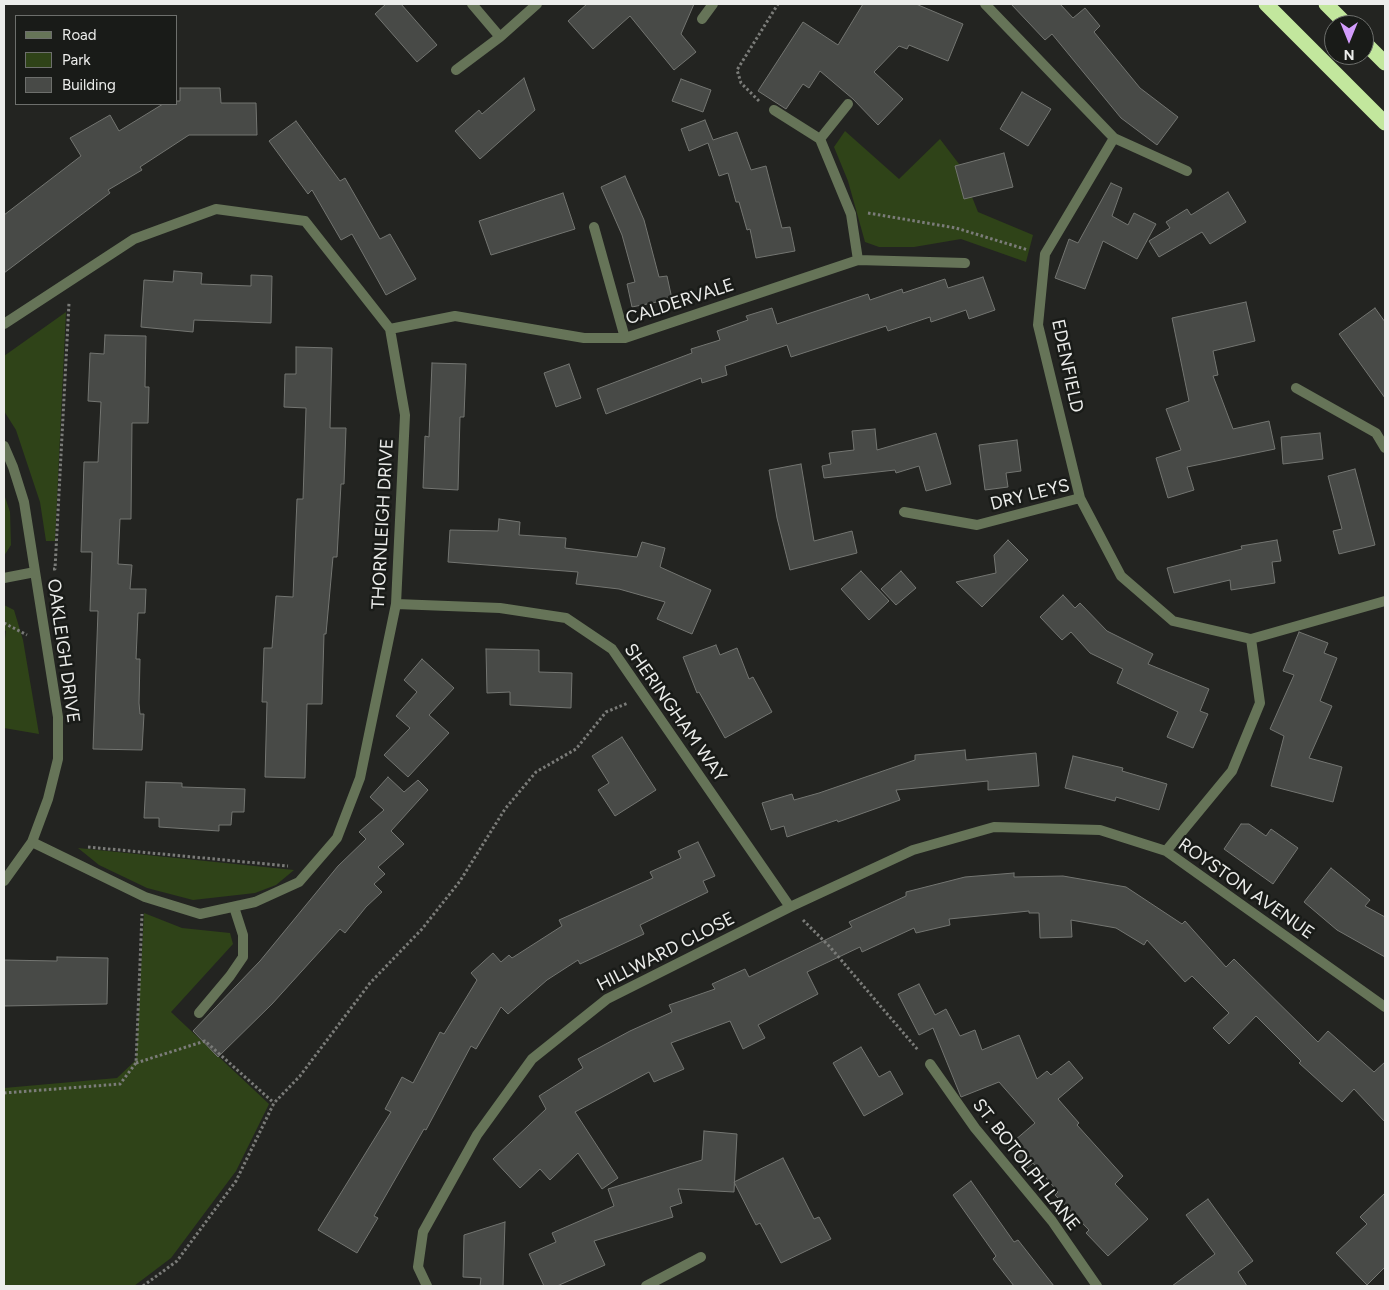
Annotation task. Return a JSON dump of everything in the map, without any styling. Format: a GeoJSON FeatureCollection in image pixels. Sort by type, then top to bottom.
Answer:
{"type":"FeatureCollection","features":[{"type":"Feature","properties":{"kind":"highway"},"geometry":{"type":"LineString","coordinates":[[1266,4],[1385,123]]}},
{"type":"Feature","properties":{"kind":"highway"},"geometry":{"type":"LineString","coordinates":[[1326,4],[1337,15]]}},
{"type":"Feature","properties":{"kind":"highway"},"geometry":{"type":"LineString","coordinates":[[1374,52],[1385,63]]}},
{"type":"Feature","properties":{"kind":"street"},"geometry":{"type":"LineString","coordinates":[[472,4],[500,37]]}},
{"type":"Feature","properties":{"kind":"street"},"geometry":{"type":"LineString","coordinates":[[456,70],[500,37],[537,4]]}},
{"type":"Feature","properties":{"kind":"street"},"geometry":{"type":"LineString","coordinates":[[702,19],[713,4]]}},
{"type":"Feature","properties":{"kind":"street"},"geometry":{"type":"LineString","coordinates":[[985,4],[1114,138],[1187,171]]}},
{"type":"Feature","properties":{"kind":"street"},"geometry":{"type":"LineString","coordinates":[[820,139],[848,104]]}},
{"type":"Feature","properties":{"kind":"street"},"geometry":{"type":"LineString","coordinates":[[774,110],[820,139],[851,214],[858,260]]}},
{"type":"Feature","properties":{"kind":"street","name":"EDENFIELD"},"geometry":{"type":"LineString","coordinates":[[1080,498],[1038,325],[1045,254],[1114,138]]}},
{"type":"Feature","properties":{"kind":"street","name":"THORNLEIGH DRIVE"},"geometry":{"type":"LineString","coordinates":[[4,324],[134,239],[216,209],[305,221],[390,328],[405,415],[396,604],[360,778],[337,838],[300,882],[255,902],[200,914],[145,898],[32,842]]}},
{"type":"Feature","properties":{"kind":"street"},"geometry":{"type":"LineString","coordinates":[[594,227],[625,338]]}},
{"type":"Feature","properties":{"kind":"street","name":"CALDERVALE"},"geometry":{"type":"LineString","coordinates":[[390,328],[455,316],[584,338],[625,338],[858,260],[965,263]]}},
{"type":"Feature","properties":{"kind":"street"},"geometry":{"type":"LineString","coordinates":[[1296,388],[1376,433],[1385,448]]}},
{"type":"Feature","properties":{"kind":"street","name":"OAKLEIGH DRIVE"},"geometry":{"type":"LineString","coordinates":[[4,446],[24,502],[58,717],[58,759],[48,799],[32,842],[4,881]]}},
{"type":"Feature","properties":{"kind":"street","name":"DRY LEYS"},"geometry":{"type":"LineString","coordinates":[[904,512],[977,525],[1080,498],[1121,576],[1173,620],[1251,639],[1385,602]]}},
{"type":"Feature","properties":{"kind":"street"},"geometry":{"type":"LineString","coordinates":[[4,578],[35,572]]}},
{"type":"Feature","properties":{"kind":"street","name":"SHERINGHAM WAY"},"geometry":{"type":"LineString","coordinates":[[396,604],[500,608],[566,618],[612,649],[790,907]]}},
{"type":"Feature","properties":{"kind":"street"},"geometry":{"type":"LineString","coordinates":[[1166,851],[1232,770],[1260,703],[1251,639]]}},
{"type":"Feature","properties":{"kind":"street","name":"ROYSTON AVENUE"},"geometry":{"type":"LineString","coordinates":[[790,907],[913,850],[994,827],[1100,830],[1166,851],[1385,1007]]}},
{"type":"Feature","properties":{"kind":"street"},"geometry":{"type":"LineString","coordinates":[[199,1013],[230,976],[243,957],[243,935],[234,907]]}},
{"type":"Feature","properties":{"kind":"street","name":"HILLWARD CLOSE"},"geometry":{"type":"LineString","coordinates":[[426,1286],[418,1267],[423,1232],[477,1135],[532,1059],[607,999],[790,907]]}},
{"type":"Feature","properties":{"kind":"street","name":"ST. BOTOLPH LANE"},"geometry":{"type":"LineString","coordinates":[[930,1064],[975,1128],[1052,1221],[1097,1286]]}},
{"type":"Feature","properties":{"kind":"street"},"geometry":{"type":"LineString","coordinates":[[646,1286],[701,1257]]}},
{"type":"Feature","properties":{"kind":"path"},"geometry":{"type":"LineString","coordinates":[[774,110],[755,99],[741,83],[737,70],[778,4]]}},
{"type":"Feature","properties":{"kind":"path"},"geometry":{"type":"LineString","coordinates":[[851,214],[874,213],[956,228],[1045,254]]}},
{"type":"Feature","properties":{"kind":"path"},"geometry":{"type":"LineString","coordinates":[[35,572],[56,569],[69,302],[66,284]]}},
{"type":"Feature","properties":{"kind":"path"},"geometry":{"type":"LineString","coordinates":[[142,1286],[177,1261],[236,1182],[274,1103],[300,1076],[370,983],[428,921],[460,881],[505,809],[536,772],[576,749],[606,712],[635,699]]}},
{"type":"Feature","properties":{"kind":"path"},"geometry":{"type":"LineString","coordinates":[[80,846],[311,868]]}},
{"type":"Feature","properties":{"kind":"path"},"geometry":{"type":"LineString","coordinates":[[790,907],[830,947],[930,1064]]}},
{"type":"Feature","properties":{"kind":"path"},"geometry":{"type":"LineString","coordinates":[[4,1094],[120,1084],[136,1062],[142,911]]}},
{"type":"Feature","properties":{"kind":"path"},"geometry":{"type":"LineString","coordinates":[[136,1062],[205,1041],[274,1103]]}},
{"type":"Feature","properties":{"kind":"green space"},"geometry":{"type":"Polygon","coordinates":[[[845,131],[899,179],[940,139],[959,164],[978,212],[1033,235],[1026,262],[961,239],[914,247],[879,247],[865,242],[848,181],[834,147],[845,131]]]}},
{"type":"Feature","properties":{"kind":"green space"},"geometry":{"type":"Polygon","coordinates":[[[66,312],[55,541],[46,541],[40,502],[16,430],[4,411],[4,356],[66,312]]]}},
{"type":"Feature","properties":{"kind":"green space"},"geometry":{"type":"Polygon","coordinates":[[[4,494],[10,512],[11,545],[4,556],[4,494]]]}},
{"type":"Feature","properties":{"kind":"green space"},"geometry":{"type":"Polygon","coordinates":[[[4,605],[14,610],[23,640],[39,734],[4,728],[4,647],[6,631],[4,630],[4,605]]]}},
{"type":"Feature","properties":{"kind":"green space"},"geometry":{"type":"Polygon","coordinates":[[[78,848],[294,870],[276,885],[255,893],[193,900],[147,888],[99,865],[78,848]]]}},
{"type":"Feature","properties":{"kind":"green space"},"geometry":{"type":"Polygon","coordinates":[[[144,913],[182,928],[230,933],[233,944],[171,1012],[269,1104],[236,1171],[171,1258],[134,1286],[4,1286],[4,1088],[117,1078],[136,1060],[144,913]]]}},
{"type":"Feature","properties":{"kind":"building"},"geometry":{"type":"Polygon","coordinates":[[[386,4],[401,4],[437,45],[417,62],[375,14],[386,4]]]}},
{"type":"Feature","properties":{"kind":"building"},"geometry":{"type":"Polygon","coordinates":[[[587,4],[694,4],[681,34],[696,52],[674,70],[630,16],[593,49],[568,21],[587,4]]]}},
{"type":"Feature","properties":{"kind":"building"},"geometry":{"type":"Polygon","coordinates":[[[863,4],[916,4],[963,24],[948,61],[909,45],[907,49],[899,46],[874,72],[903,99],[878,125],[853,99],[820,71],[809,88],[803,84],[786,109],[758,91],[803,22],[838,45],[863,4]]]}},
{"type":"Feature","properties":{"kind":"building"},"geometry":{"type":"Polygon","coordinates":[[[1011,4],[1060,4],[1073,18],[1085,8],[1100,26],[1094,32],[1140,88],[1178,117],[1157,145],[1121,118],[1052,34],[1045,40],[1011,4]]]}},
{"type":"Feature","properties":{"kind":"building"},"geometry":{"type":"Polygon","coordinates":[[[524,78],[535,110],[480,159],[455,131],[479,110],[482,114],[524,78]]]}},
{"type":"Feature","properties":{"kind":"building"},"geometry":{"type":"Polygon","coordinates":[[[681,79],[711,90],[703,112],[672,101],[681,79]]]}},
{"type":"Feature","properties":{"kind":"building"},"geometry":{"type":"Polygon","coordinates":[[[180,88],[220,88],[221,103],[256,103],[257,135],[189,135],[140,167],[142,170],[108,190],[110,193],[4,273],[4,215],[81,156],[70,138],[110,115],[119,131],[161,105],[178,105],[178,101],[180,101],[180,88]]]}},
{"type":"Feature","properties":{"kind":"building"},"geometry":{"type":"Polygon","coordinates":[[[1022,92],[1051,109],[1028,146],[1000,129],[1022,92]]]}},
{"type":"Feature","properties":{"kind":"building"},"geometry":{"type":"Polygon","coordinates":[[[705,120],[713,140],[737,132],[751,170],[766,166],[782,228],[790,227],[795,251],[756,258],[750,229],[747,230],[739,202],[736,202],[728,173],[719,176],[708,143],[689,151],[681,129],[705,120]]]}},
{"type":"Feature","properties":{"kind":"building"},"geometry":{"type":"Polygon","coordinates":[[[296,121],[340,181],[345,178],[380,239],[390,234],[416,279],[386,295],[352,234],[341,240],[312,190],[308,194],[269,141],[296,121]]]}},
{"type":"Feature","properties":{"kind":"building"},"geometry":{"type":"Polygon","coordinates":[[[1004,153],[1013,187],[964,199],[955,166],[1004,153]]]}},
{"type":"Feature","properties":{"kind":"building"},"geometry":{"type":"Polygon","coordinates":[[[625,176],[644,220],[659,277],[667,276],[672,299],[632,307],[627,284],[635,282],[622,235],[601,187],[625,176]]]}},
{"type":"Feature","properties":{"kind":"building"},"geometry":{"type":"Polygon","coordinates":[[[1111,183],[1122,188],[1112,216],[1128,225],[1134,213],[1156,224],[1137,259],[1103,241],[1085,289],[1055,278],[1069,239],[1078,243],[1111,183]]]}},
{"type":"Feature","properties":{"kind":"building"},"geometry":{"type":"Polygon","coordinates":[[[1228,192],[1246,222],[1210,244],[1202,232],[1159,257],[1149,241],[1170,228],[1166,222],[1187,209],[1191,215],[1228,192]]]}},
{"type":"Feature","properties":{"kind":"building"},"geometry":{"type":"Polygon","coordinates":[[[563,193],[575,229],[491,255],[479,221],[563,193]]]}},
{"type":"Feature","properties":{"kind":"building"},"geometry":{"type":"Polygon","coordinates":[[[174,271],[202,273],[201,284],[251,286],[251,275],[272,276],[271,323],[194,320],[193,332],[141,327],[144,280],[173,282],[174,271]]]}},
{"type":"Feature","properties":{"kind":"building"},"geometry":{"type":"Polygon","coordinates":[[[983,277],[995,310],[969,319],[966,310],[931,322],[930,317],[888,331],[886,326],[791,357],[787,345],[725,366],[727,375],[702,383],[701,378],[606,414],[597,389],[692,353],[691,349],[720,340],[717,331],[748,320],[746,316],[772,308],[777,324],[868,294],[870,300],[902,289],[903,293],[945,279],[948,288],[983,277]]]}},
{"type":"Feature","properties":{"kind":"building"},"geometry":{"type":"Polygon","coordinates":[[[1246,302],[1255,341],[1213,351],[1218,375],[1213,376],[1233,429],[1269,421],[1275,449],[1187,467],[1194,490],[1168,498],[1156,458],[1181,450],[1166,409],[1189,401],[1172,318],[1246,302]]]}},
{"type":"Feature","properties":{"kind":"building"},"geometry":{"type":"Polygon","coordinates":[[[1375,308],[1385,322],[1385,398],[1339,334],[1375,308]]]}},
{"type":"Feature","properties":{"kind":"building"},"geometry":{"type":"Polygon","coordinates":[[[105,335],[146,336],[145,387],[149,387],[148,423],[132,423],[131,519],[120,519],[118,564],[132,565],[130,589],[146,589],[145,613],[138,613],[136,659],[140,659],[140,714],[144,714],[142,750],[93,749],[98,611],[90,611],[92,552],[81,552],[84,462],[98,462],[101,402],[88,401],[90,353],[104,354],[105,335]]]}},
{"type":"Feature","properties":{"kind":"building"},"geometry":{"type":"Polygon","coordinates":[[[296,347],[332,348],[330,428],[346,428],[344,484],[341,484],[337,557],[333,557],[326,634],[324,634],[322,704],[307,704],[305,778],[265,777],[267,702],[262,702],[264,648],[272,648],[276,596],[293,597],[297,499],[303,499],[306,408],[284,407],[285,374],[296,374],[296,347]]]}},
{"type":"Feature","properties":{"kind":"building"},"geometry":{"type":"Polygon","coordinates":[[[432,363],[466,364],[464,417],[460,417],[458,490],[423,488],[425,436],[429,437],[432,363]]]}},
{"type":"Feature","properties":{"kind":"building"},"geometry":{"type":"Polygon","coordinates":[[[569,364],[581,398],[556,407],[544,373],[569,364]]]}},
{"type":"Feature","properties":{"kind":"building"},"geometry":{"type":"Polygon","coordinates":[[[875,429],[877,450],[936,433],[951,484],[926,491],[919,466],[896,473],[895,470],[824,478],[822,466],[831,464],[829,453],[854,450],[852,431],[875,429]]]}},
{"type":"Feature","properties":{"kind":"building"},"geometry":{"type":"Polygon","coordinates":[[[1320,433],[1323,459],[1283,464],[1281,437],[1320,433]]]}},
{"type":"Feature","properties":{"kind":"building"},"geometry":{"type":"Polygon","coordinates":[[[1017,440],[1021,471],[1006,473],[1008,487],[985,490],[979,445],[1017,440]]]}},
{"type":"Feature","properties":{"kind":"building"},"geometry":{"type":"Polygon","coordinates":[[[801,464],[814,541],[852,531],[857,553],[790,570],[777,518],[769,470],[801,464]]]}},
{"type":"Feature","properties":{"kind":"building"},"geometry":{"type":"Polygon","coordinates":[[[1355,469],[1375,545],[1339,554],[1333,531],[1342,529],[1328,476],[1355,469]]]}},
{"type":"Feature","properties":{"kind":"building"},"geometry":{"type":"Polygon","coordinates":[[[499,519],[520,522],[519,535],[566,538],[565,548],[637,557],[642,542],[665,548],[660,567],[711,590],[692,634],[657,619],[665,602],[619,589],[576,584],[578,572],[448,562],[450,530],[498,531],[499,519]]]}},
{"type":"Feature","properties":{"kind":"building"},"geometry":{"type":"Polygon","coordinates":[[[1008,540],[1028,560],[982,607],[956,582],[996,573],[994,555],[1008,540]]]}},
{"type":"Feature","properties":{"kind":"building"},"geometry":{"type":"Polygon","coordinates":[[[1277,540],[1281,561],[1272,562],[1275,583],[1231,590],[1230,580],[1174,593],[1167,568],[1242,549],[1241,546],[1277,540]]]}},
{"type":"Feature","properties":{"kind":"building"},"geometry":{"type":"Polygon","coordinates":[[[861,571],[889,601],[869,620],[841,589],[861,571]]]}},
{"type":"Feature","properties":{"kind":"building"},"geometry":{"type":"Polygon","coordinates":[[[901,571],[916,588],[896,605],[881,589],[901,571]]]}},
{"type":"Feature","properties":{"kind":"building"},"geometry":{"type":"Polygon","coordinates":[[[1063,595],[1075,608],[1080,603],[1107,631],[1153,654],[1148,664],[1209,689],[1200,711],[1208,714],[1193,748],[1167,737],[1178,712],[1117,683],[1123,669],[1090,653],[1071,632],[1062,640],[1040,617],[1063,595]]]}},
{"type":"Feature","properties":{"kind":"building"},"geometry":{"type":"Polygon","coordinates":[[[1299,632],[1328,643],[1324,653],[1337,658],[1320,701],[1332,706],[1309,758],[1342,767],[1333,802],[1271,786],[1284,736],[1270,729],[1294,675],[1283,671],[1299,632]]]}},
{"type":"Feature","properties":{"kind":"building"},"geometry":{"type":"Polygon","coordinates":[[[716,645],[720,655],[737,648],[749,679],[753,677],[772,712],[725,738],[699,692],[697,693],[683,657],[716,645]]]}},
{"type":"Feature","properties":{"kind":"building"},"geometry":{"type":"Polygon","coordinates":[[[486,649],[539,650],[539,672],[572,673],[571,708],[510,705],[510,692],[487,693],[486,649]]]}},
{"type":"Feature","properties":{"kind":"building"},"geometry":{"type":"Polygon","coordinates":[[[422,659],[454,688],[429,715],[449,733],[408,777],[384,755],[410,728],[396,716],[417,692],[404,680],[422,659]]]}},
{"type":"Feature","properties":{"kind":"building"},"geometry":{"type":"Polygon","coordinates":[[[622,737],[656,790],[615,816],[598,790],[609,783],[592,756],[622,737]]]}},
{"type":"Feature","properties":{"kind":"building"},"geometry":{"type":"Polygon","coordinates":[[[965,750],[966,760],[1036,753],[1039,786],[988,790],[988,781],[896,790],[900,800],[838,822],[837,820],[787,837],[784,826],[771,830],[762,803],[792,794],[794,800],[819,793],[915,760],[915,755],[965,750]]]}},
{"type":"Feature","properties":{"kind":"building"},"geometry":{"type":"Polygon","coordinates":[[[1073,756],[1123,768],[1122,771],[1167,784],[1159,810],[1116,797],[1115,801],[1065,788],[1073,756]]]}},
{"type":"Feature","properties":{"kind":"building"},"geometry":{"type":"Polygon","coordinates":[[[388,777],[404,792],[418,780],[428,790],[391,831],[404,844],[378,867],[385,874],[374,884],[382,892],[366,907],[345,933],[340,929],[272,1004],[218,1057],[193,1031],[260,961],[338,866],[366,839],[359,832],[384,810],[370,797],[388,777]]]}},
{"type":"Feature","properties":{"kind":"building"},"geometry":{"type":"Polygon","coordinates":[[[146,782],[182,783],[182,787],[245,789],[244,812],[232,812],[231,825],[219,825],[219,831],[159,827],[159,818],[144,818],[146,782]]]}},
{"type":"Feature","properties":{"kind":"building"},"geometry":{"type":"Polygon","coordinates":[[[1241,824],[1249,824],[1266,836],[1271,829],[1298,848],[1273,884],[1224,849],[1241,824]]]}},
{"type":"Feature","properties":{"kind":"building"},"geometry":{"type":"Polygon","coordinates":[[[698,842],[715,876],[703,881],[708,892],[640,925],[644,934],[580,964],[578,960],[547,980],[508,1014],[501,1007],[476,1049],[471,1046],[426,1130],[424,1129],[374,1216],[378,1218],[357,1253],[318,1230],[391,1112],[385,1109],[402,1077],[413,1083],[440,1032],[444,1034],[477,980],[471,973],[493,953],[501,962],[509,955],[512,958],[562,926],[559,920],[653,878],[650,872],[681,858],[678,851],[698,842]]]}},
{"type":"Feature","properties":{"kind":"building"},"geometry":{"type":"Polygon","coordinates":[[[1331,868],[1370,900],[1365,906],[1385,917],[1385,957],[1337,930],[1304,902],[1331,868]]]}},
{"type":"Feature","properties":{"kind":"building"},"geometry":{"type":"Polygon","coordinates":[[[1014,873],[1014,877],[1063,876],[1126,887],[1182,924],[1185,921],[1226,967],[1234,959],[1318,1042],[1328,1031],[1374,1072],[1385,1062],[1385,1122],[1354,1089],[1342,1102],[1299,1063],[1301,1061],[1256,1016],[1229,1044],[1213,1028],[1229,1013],[1192,976],[1185,982],[1147,940],[1144,945],[1116,928],[1071,920],[1072,937],[1040,938],[1039,913],[1029,913],[1029,911],[949,919],[950,925],[916,933],[914,928],[862,952],[860,947],[807,972],[818,994],[758,1025],[765,1038],[743,1049],[730,1021],[671,1043],[684,1069],[654,1082],[649,1072],[575,1112],[618,1178],[602,1189],[578,1153],[550,1180],[540,1169],[520,1188],[493,1159],[546,1109],[539,1096],[583,1068],[578,1059],[630,1031],[672,1012],[669,1005],[715,989],[712,984],[745,969],[749,977],[852,927],[849,922],[906,896],[906,892],[965,877],[1014,873]]]}},
{"type":"Feature","properties":{"kind":"building"},"geometry":{"type":"Polygon","coordinates":[[[57,957],[108,958],[107,1004],[4,1006],[4,960],[57,961],[57,957]]]}},
{"type":"Feature","properties":{"kind":"building"},"geometry":{"type":"Polygon","coordinates":[[[919,984],[935,1015],[946,1009],[960,1036],[975,1030],[982,1050],[1019,1035],[1037,1079],[1047,1071],[1051,1075],[1069,1061],[1083,1078],[1058,1099],[1079,1123],[1077,1125],[1123,1176],[1115,1184],[1148,1219],[1108,1256],[1086,1233],[1089,1230],[1055,1195],[1058,1192],[1033,1163],[1027,1168],[1008,1146],[1035,1123],[999,1082],[961,1097],[933,1028],[919,1035],[898,994],[919,984]]]}},
{"type":"Feature","properties":{"kind":"building"},"geometry":{"type":"Polygon","coordinates":[[[861,1047],[879,1077],[890,1071],[903,1094],[864,1116],[833,1063],[861,1047]]]}},
{"type":"Feature","properties":{"kind":"building"},"geometry":{"type":"Polygon","coordinates":[[[704,1131],[737,1134],[734,1192],[678,1189],[682,1203],[670,1207],[673,1217],[594,1241],[605,1265],[557,1286],[544,1286],[529,1254],[556,1242],[552,1233],[614,1206],[608,1189],[702,1160],[704,1131]]]}},
{"type":"Feature","properties":{"kind":"building"},"geometry":{"type":"Polygon","coordinates":[[[783,1158],[814,1219],[819,1217],[831,1239],[781,1263],[760,1223],[756,1225],[734,1182],[783,1158]]]}},
{"type":"Feature","properties":{"kind":"building"},"geometry":{"type":"Polygon","coordinates":[[[971,1181],[1014,1242],[1018,1240],[1054,1286],[1014,1286],[993,1259],[996,1256],[953,1195],[971,1181]]]}},
{"type":"Feature","properties":{"kind":"building"},"geometry":{"type":"Polygon","coordinates":[[[1385,1193],[1385,1267],[1367,1285],[1336,1253],[1367,1224],[1360,1217],[1385,1193]]]}},
{"type":"Feature","properties":{"kind":"building"},"geometry":{"type":"Polygon","coordinates":[[[1208,1199],[1253,1261],[1238,1272],[1247,1286],[1172,1286],[1215,1254],[1186,1215],[1208,1199]]]}},
{"type":"Feature","properties":{"kind":"building"},"geometry":{"type":"Polygon","coordinates":[[[505,1222],[503,1286],[480,1286],[481,1278],[463,1277],[464,1235],[505,1222]]]}}]}
